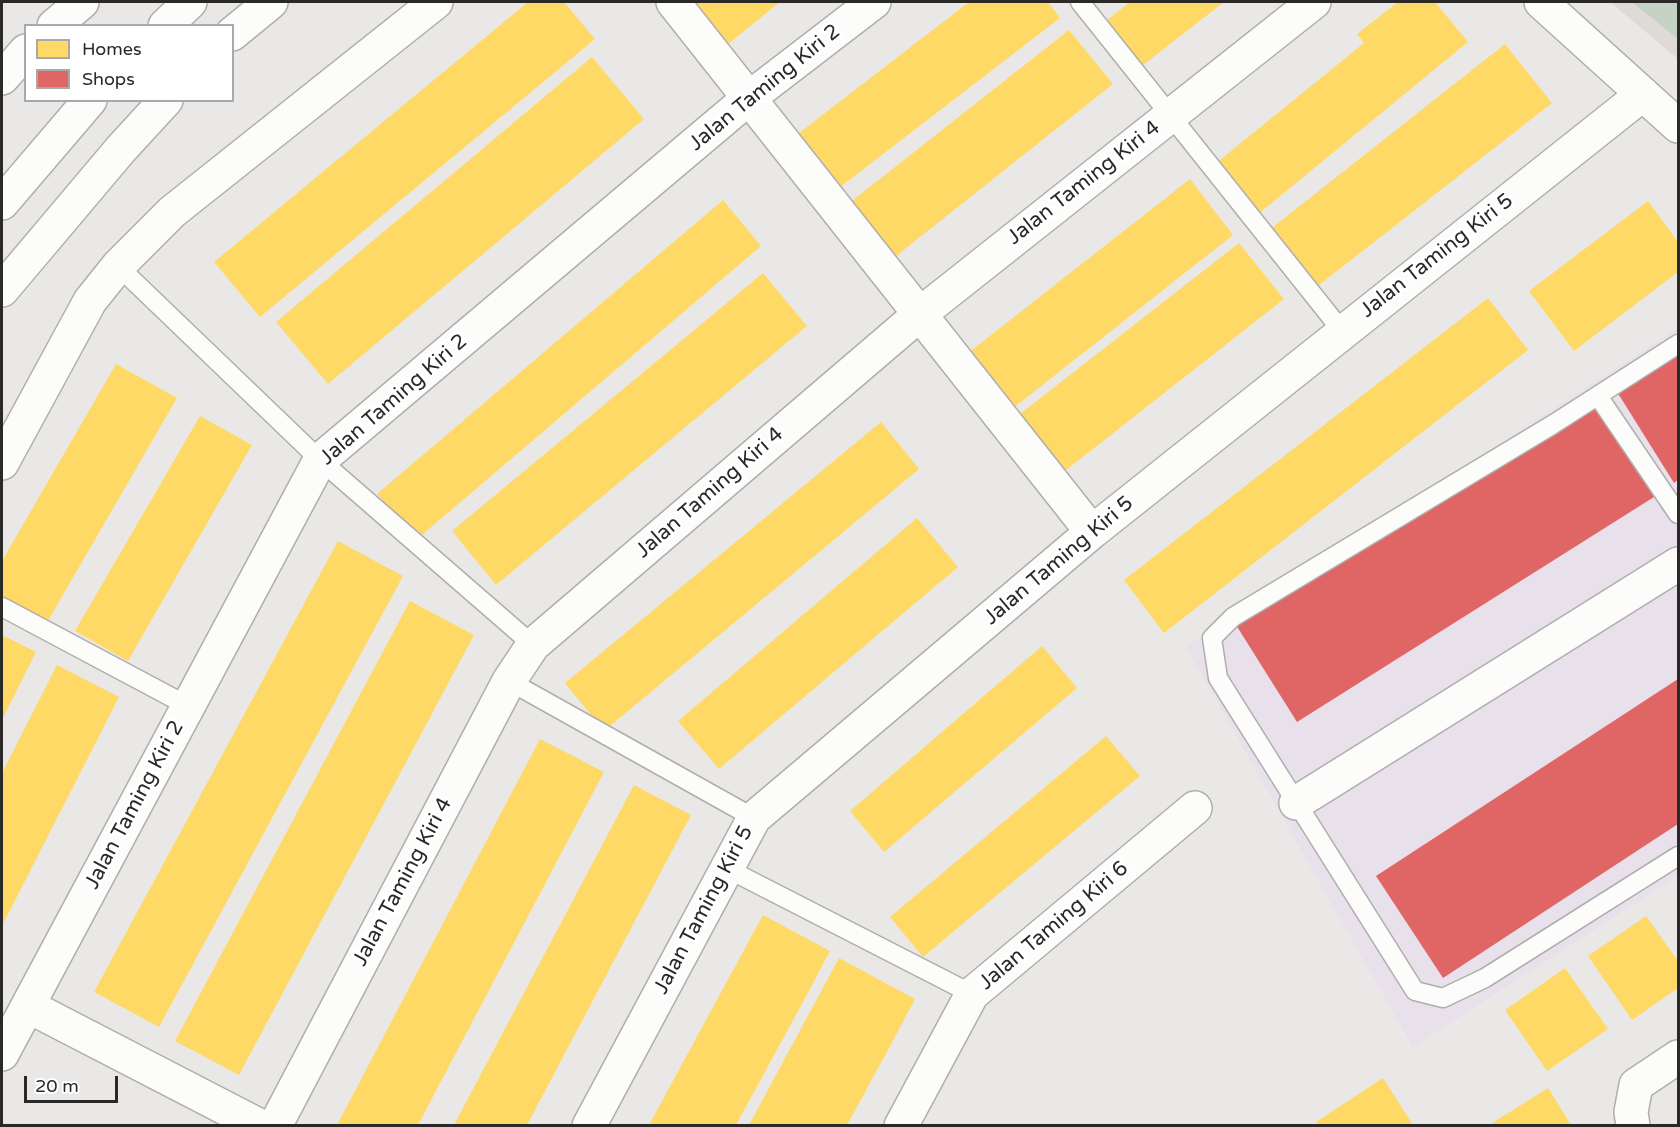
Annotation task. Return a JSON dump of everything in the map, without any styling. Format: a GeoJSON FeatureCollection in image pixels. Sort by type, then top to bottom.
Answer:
{"type":"FeatureCollection","features":[{"type":"Feature","properties":{"kind":"main road"},"geometry":{"type":"LineString","coordinates":[[167,24],[190,2]]}},
{"type":"Feature","properties":{"kind":"main road"},"geometry":{"type":"LineString","coordinates":[[234,32],[272,2]]}},
{"type":"Feature","properties":{"kind":"main road"},"geometry":{"type":"LineString","coordinates":[[2,463],[90,301],[118,266],[172,212],[436,2]]}},
{"type":"Feature","properties":{"kind":"main road"},"geometry":{"type":"LineString","coordinates":[[673,2],[1092,532]]}},
{"type":"Feature","properties":{"kind":"main road","name":"Jalan Taming Kiri 2"},"geometry":{"type":"LineString","coordinates":[[2,1054],[320,460],[749,98],[874,2]]}},
{"type":"Feature","properties":{"kind":"main road","name":"Jalan Taming Kiri 4"},"geometry":{"type":"LineString","coordinates":[[275,1125],[509,681],[533,645],[920,314],[1314,2]]}},
{"type":"Feature","properties":{"kind":"main road"},"geometry":{"type":"LineString","coordinates":[[1541,2],[1678,126]]}},
{"type":"Feature","properties":{"kind":"main road"},"geometry":{"type":"LineString","coordinates":[[2,78],[24,53]]}},
{"type":"Feature","properties":{"kind":"main road","name":"Jalan Taming Kiri 5"},"geometry":{"type":"LineString","coordinates":[[588,1125],[754,818],[1092,532],[1643,94]]}},
{"type":"Feature","properties":{"kind":"main road"},"geometry":{"type":"LineString","coordinates":[[2,203],[88,102]]}},
{"type":"Feature","properties":{"kind":"main road"},"geometry":{"type":"LineString","coordinates":[[2,290],[113,157],[164,102]]}},
{"type":"Feature","properties":{"kind":"main road"},"geometry":{"type":"LineString","coordinates":[[1296,803],[1678,564]]}},
{"type":"Feature","properties":{"kind":"main road","name":"Jalan Taming Kiri 6"},"geometry":{"type":"LineString","coordinates":[[901,1125],[972,994],[1195,808]]}},
{"type":"Feature","properties":{"kind":"main road"},"geometry":{"type":"LineString","coordinates":[[28,1006],[260,1125]]}},
{"type":"Feature","properties":{"kind":"main road"},"geometry":{"type":"LineString","coordinates":[[1632,1119],[1636,1085],[1678,1058]]}},
{"type":"Feature","properties":{"kind":"lane"},"geometry":{"type":"LineString","coordinates":[[1080,2],[1342,331]]}},
{"type":"Feature","properties":{"kind":"lane"},"geometry":{"type":"LineString","coordinates":[[118,266],[320,460],[533,645]]}},
{"type":"Feature","properties":{"kind":"lane"},"geometry":{"type":"LineString","coordinates":[[1678,344],[1598,396],[1233,617],[1212,638],[1218,678],[1415,992],[1443,998],[1485,978],[1678,856]]}},
{"type":"Feature","properties":{"kind":"lane"},"geometry":{"type":"LineString","coordinates":[[1598,396],[1678,514]]}},
{"type":"Feature","properties":{"kind":"lane"},"geometry":{"type":"LineString","coordinates":[[2,607],[188,706]]}},
{"type":"Feature","properties":{"kind":"lane"},"geometry":{"type":"LineString","coordinates":[[509,681],[754,818]]}},
{"type":"Feature","properties":{"kind":"lane"},"geometry":{"type":"LineString","coordinates":[[726,868],[972,994]]}},
{"type":"Feature","properties":{"kind":"shaded area"},"geometry":{"type":"Polygon","coordinates":[[[1610,2],[1678,2],[1678,59],[1610,2]]]}},
{"type":"Feature","properties":{"kind":"shaded area"},"geometry":{"type":"Polygon","coordinates":[[[1678,328],[1678,876],[1413,1047],[1186,647],[1678,328]]]}},
{"type":"Feature","properties":{"kind":"green space"},"geometry":{"type":"Polygon","coordinates":[[[1632,2],[1678,2],[1678,39],[1632,2]]]}},
{"type":"Feature","properties":{"kind":"building: Homes"},"geometry":{"type":"Polygon","coordinates":[[[528,2],[564,2],[595,39],[260,317],[214,262],[528,2]]]}},
{"type":"Feature","properties":{"kind":"building: Homes"},"geometry":{"type":"Polygon","coordinates":[[[684,2],[780,2],[722,49],[684,2]]]}},
{"type":"Feature","properties":{"kind":"building: Homes"},"geometry":{"type":"Polygon","coordinates":[[[969,2],[1048,2],[1060,18],[831,194],[790,140],[969,2]]]}},
{"type":"Feature","properties":{"kind":"building: Homes"},"geometry":{"type":"Polygon","coordinates":[[[1130,2],[1224,2],[1138,69],[1102,24],[1130,2]]]}},
{"type":"Feature","properties":{"kind":"building: Homes"},"geometry":{"type":"Polygon","coordinates":[[[1398,2],[1435,2],[1468,42],[1257,215],[1215,164],[1364,43],[1357,34],[1398,2]]]}},
{"type":"Feature","properties":{"kind":"building: Homes"},"geometry":{"type":"Polygon","coordinates":[[[1069,30],[1113,84],[886,264],[843,208],[1069,30]]]}},
{"type":"Feature","properties":{"kind":"building: Homes"},"geometry":{"type":"Polygon","coordinates":[[[1505,44],[1552,103],[1314,289],[1268,231],[1505,44]]]}},
{"type":"Feature","properties":{"kind":"building: Homes"},"geometry":{"type":"Polygon","coordinates":[[[592,57],[644,119],[328,384],[276,322],[592,57]]]}},
{"type":"Feature","properties":{"kind":"building: Homes"},"geometry":{"type":"Polygon","coordinates":[[[1190,179],[1233,235],[1007,413],[963,357],[1190,179]]]}},
{"type":"Feature","properties":{"kind":"building: Homes"},"geometry":{"type":"Polygon","coordinates":[[[723,200],[761,246],[416,540],[377,494],[723,200]]]}},
{"type":"Feature","properties":{"kind":"building: Homes"},"geometry":{"type":"Polygon","coordinates":[[[1648,201],[1678,242],[1678,272],[1574,351],[1529,291],[1648,201]]]}},
{"type":"Feature","properties":{"kind":"building: Homes"},"geometry":{"type":"Polygon","coordinates":[[[1239,243],[1284,299],[1056,478],[1011,421],[1239,243]]]}},
{"type":"Feature","properties":{"kind":"building: Homes"},"geometry":{"type":"Polygon","coordinates":[[[763,273],[807,326],[496,585],[452,531],[763,273]]]}},
{"type":"Feature","properties":{"kind":"building: Homes"},"geometry":{"type":"Polygon","coordinates":[[[1488,298],[1528,350],[1164,633],[1124,580],[1488,298]]]}},
{"type":"Feature","properties":{"kind":"building: Homes"},"geometry":{"type":"Polygon","coordinates":[[[116,364],[177,398],[45,626],[2,601],[2,561],[116,364]]]}},
{"type":"Feature","properties":{"kind":"building: Homes"},"geometry":{"type":"Polygon","coordinates":[[[200,416],[252,445],[128,661],[75,631],[200,416]]]}},
{"type":"Feature","properties":{"kind":"building: Homes"},"geometry":{"type":"Polygon","coordinates":[[[881,422],[919,469],[604,731],[565,683],[881,422]]]}},
{"type":"Feature","properties":{"kind":"building: Homes"},"geometry":{"type":"Polygon","coordinates":[[[917,518],[958,567],[719,769],[678,721],[917,518]]]}},
{"type":"Feature","properties":{"kind":"building: Homes"},"geometry":{"type":"Polygon","coordinates":[[[338,541],[403,576],[159,1027],[94,992],[338,541]]]}},
{"type":"Feature","properties":{"kind":"building: Homes"},"geometry":{"type":"Polygon","coordinates":[[[410,601],[474,635],[239,1075],[175,1041],[410,601]]]}},
{"type":"Feature","properties":{"kind":"building: Homes"},"geometry":{"type":"Polygon","coordinates":[[[2,635],[36,652],[2,720],[2,635]]]}},
{"type":"Feature","properties":{"kind":"building: Homes"},"geometry":{"type":"Polygon","coordinates":[[[1042,646],[1077,688],[884,852],[850,811],[1042,646]]]}},
{"type":"Feature","properties":{"kind":"building: Homes"},"geometry":{"type":"Polygon","coordinates":[[[57,665],[119,697],[2,926],[2,773],[57,665]]]}},
{"type":"Feature","properties":{"kind":"building: Homes"},"geometry":{"type":"Polygon","coordinates":[[[1106,736],[1140,776],[923,957],[890,917],[1106,736]]]}},
{"type":"Feature","properties":{"kind":"building: Homes"},"geometry":{"type":"Polygon","coordinates":[[[540,739],[604,772],[418,1125],[337,1125],[540,739]]]}},
{"type":"Feature","properties":{"kind":"building: Homes"},"geometry":{"type":"Polygon","coordinates":[[[634,785],[691,815],[527,1125],[454,1125],[634,785]]]}},
{"type":"Feature","properties":{"kind":"building: Homes"},"geometry":{"type":"Polygon","coordinates":[[[763,915],[830,951],[803,1002],[736,1125],[649,1125],[763,915]]]}},
{"type":"Feature","properties":{"kind":"building: Homes"},"geometry":{"type":"Polygon","coordinates":[[[1646,916],[1678,961],[1678,988],[1632,1020],[1588,956],[1646,916]]]}},
{"type":"Feature","properties":{"kind":"building: Homes"},"geometry":{"type":"Polygon","coordinates":[[[839,958],[915,999],[888,1050],[847,1125],[749,1125],[839,958]]]}},
{"type":"Feature","properties":{"kind":"building: Homes"},"geometry":{"type":"Polygon","coordinates":[[[1565,968],[1608,1029],[1547,1071],[1505,1010],[1565,968]]]}},
{"type":"Feature","properties":{"kind":"building: Homes"},"geometry":{"type":"Polygon","coordinates":[[[1383,1078],[1413,1125],[1318,1125],[1316,1122],[1383,1078]]]}},
{"type":"Feature","properties":{"kind":"building: Homes"},"geometry":{"type":"Polygon","coordinates":[[[1548,1088],[1571,1125],[1489,1125],[1548,1088]]]}},
{"type":"Feature","properties":{"kind":"building: Shops"},"geometry":{"type":"Polygon","coordinates":[[[1678,346],[1678,480],[1674,483],[1614,387],[1678,346]]]}},
{"type":"Feature","properties":{"kind":"building: Shops"},"geometry":{"type":"Polygon","coordinates":[[[1594,400],[1654,497],[1297,722],[1236,625],[1594,400]]]}},
{"type":"Feature","properties":{"kind":"building: Shops"},"geometry":{"type":"Polygon","coordinates":[[[1678,679],[1678,824],[1443,978],[1376,876],[1678,679]]]}}]}
